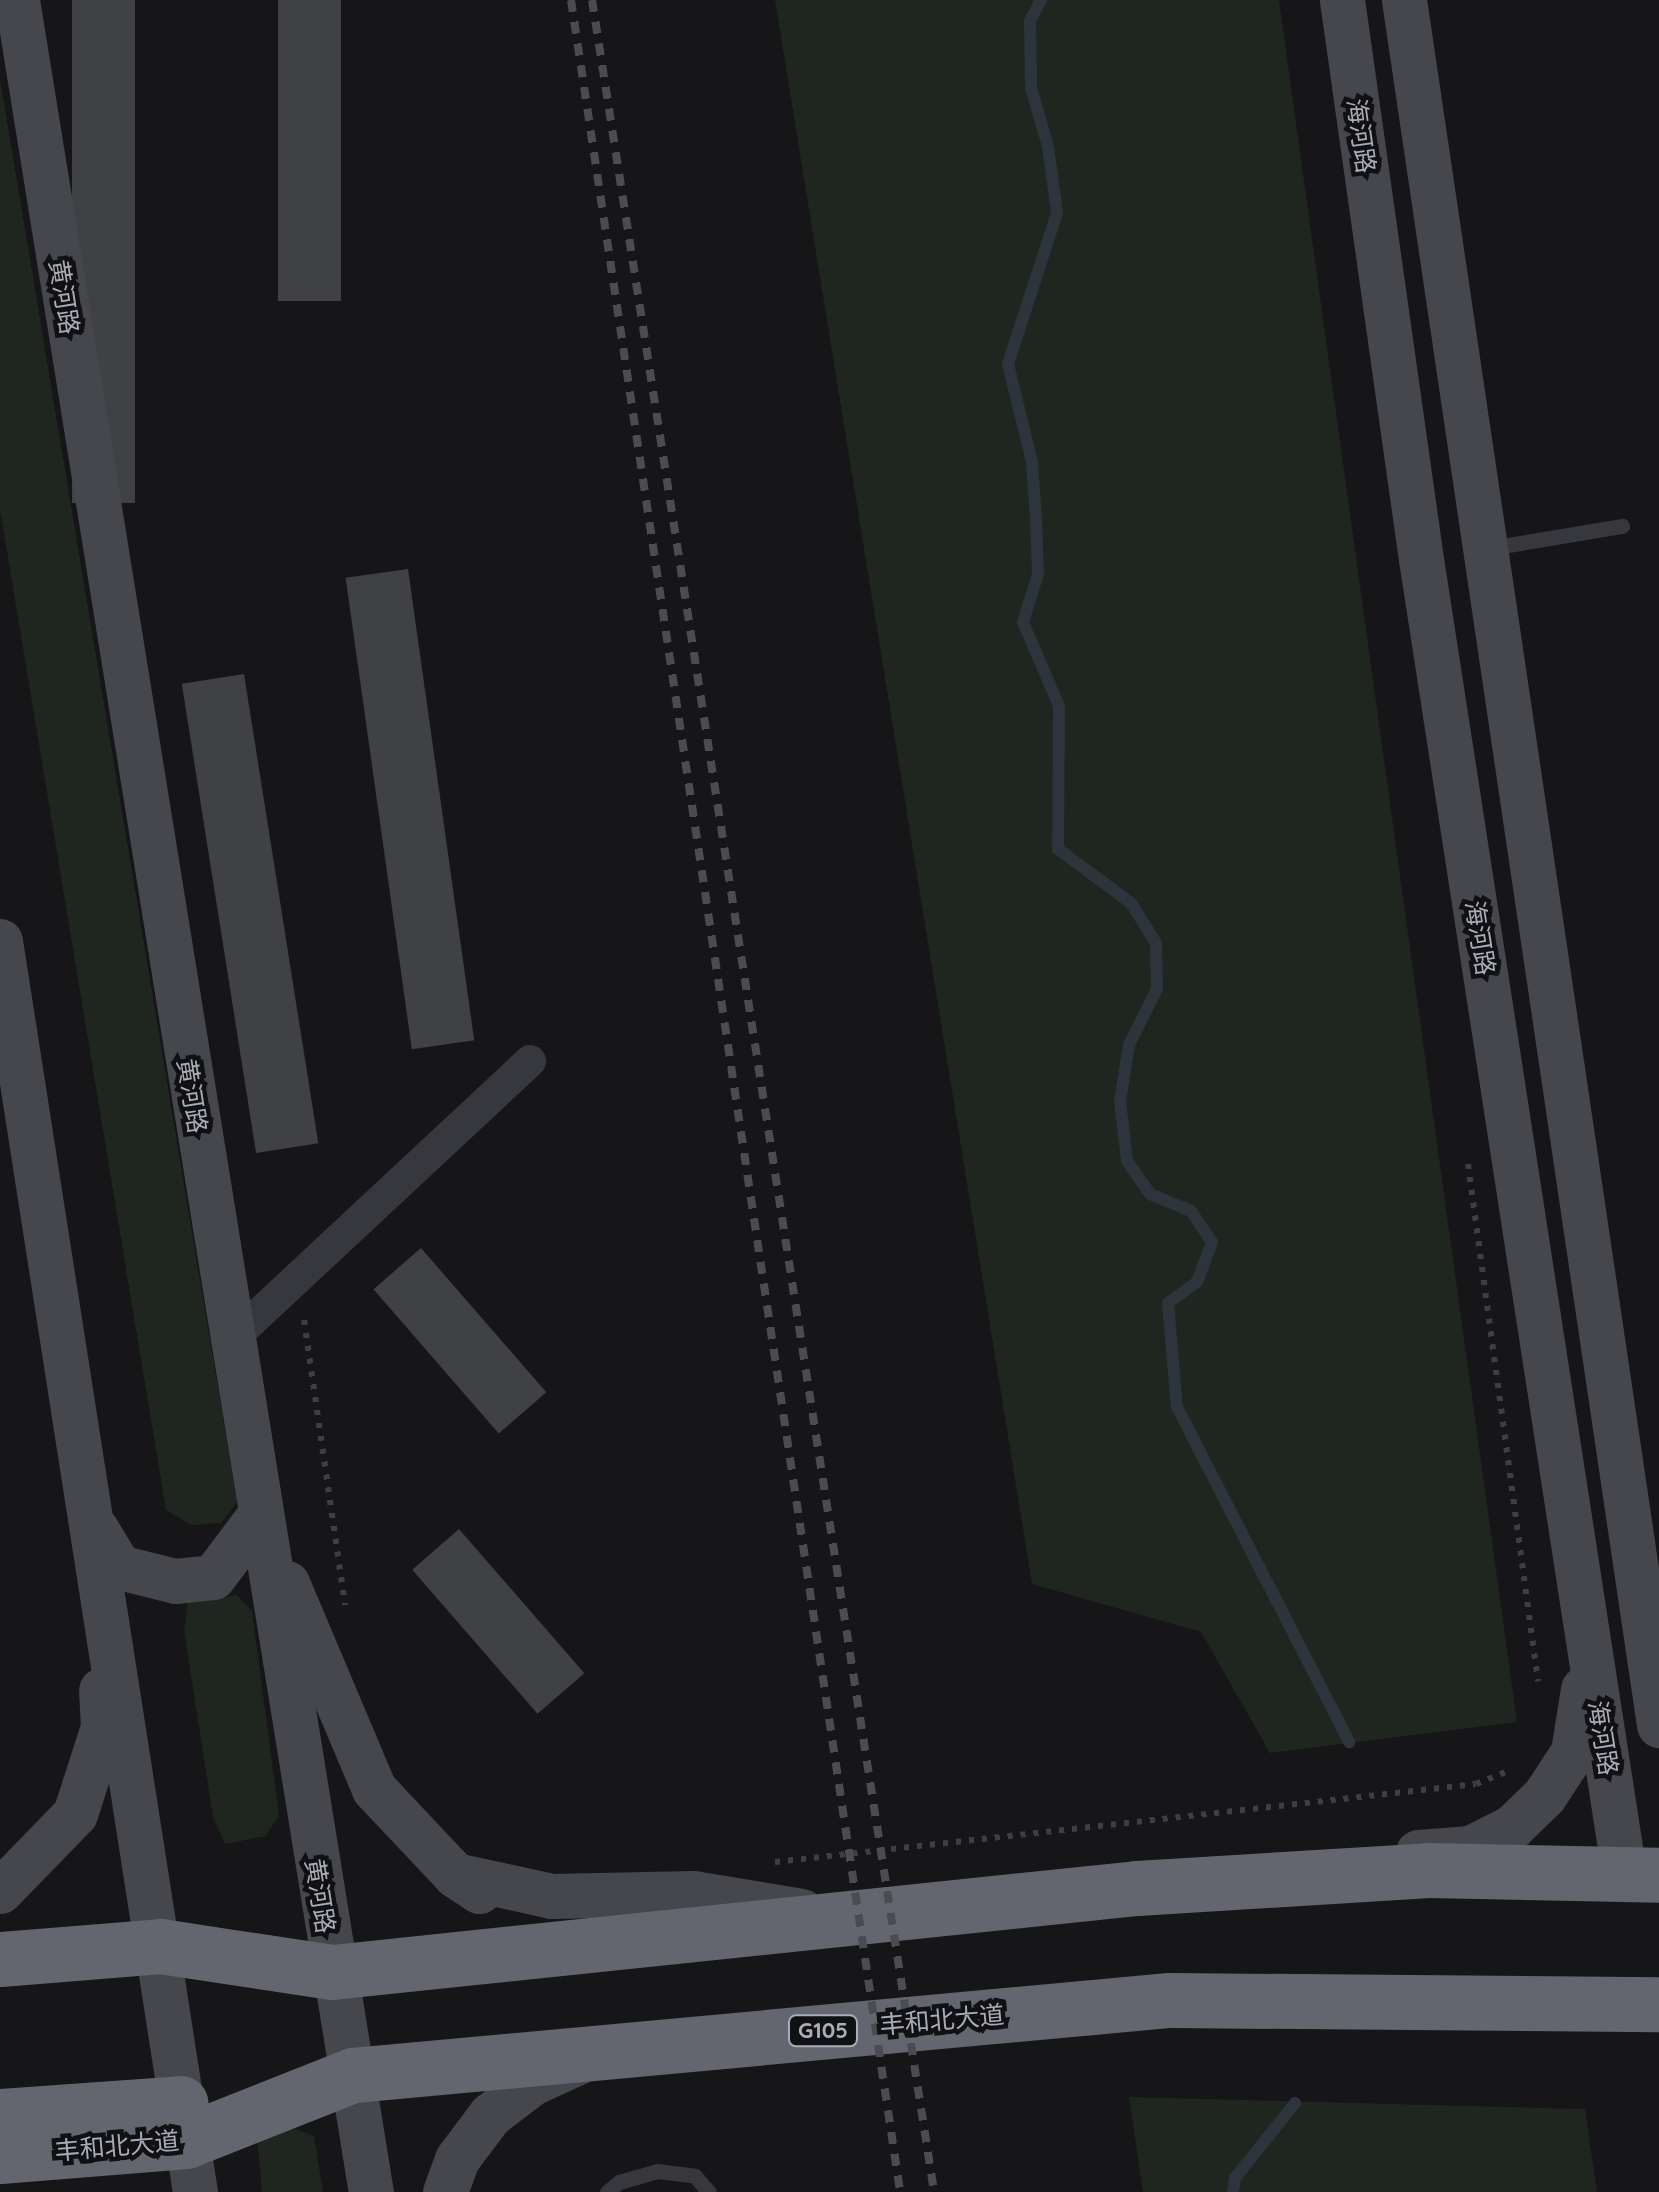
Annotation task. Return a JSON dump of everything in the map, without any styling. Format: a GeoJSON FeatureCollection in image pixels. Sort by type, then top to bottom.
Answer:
{"type":"FeatureCollection","features":[{"type":"Feature","properties":{"kind":"highway"},"geometry":{"type":"LineString","coordinates":[[0,1959],[160,1946],[332,1972],[1136,1888],[1428,1870],[1642,1874]]}},
{"type":"Feature","properties":{"kind":"highway","name":"丰和北大道"},"geometry":{"type":"LineString","coordinates":[[0,2156],[187,2146],[353,2074],[1170,2000],[1659,2004]]}},
{"type":"Feature","properties":{"kind":"highway"},"geometry":{"type":"LineString","coordinates":[[0,2116],[187,2146]]}},
{"type":"Feature","properties":{"kind":"street","name":"黄河路"},"geometry":{"type":"LineString","coordinates":[[17,0],[332,1972],[371,2192]]}},
{"type":"Feature","properties":{"kind":"street","name":"海河路"},"geometry":{"type":"LineString","coordinates":[[1342,0],[1589,1647],[1642,1874]]}},
{"type":"Feature","properties":{"kind":"street"},"geometry":{"type":"LineString","coordinates":[[1404,0],[1659,1725]]}},
{"type":"Feature","properties":{"kind":"street"},"geometry":{"type":"LineString","coordinates":[[0,941],[160,1946],[187,2146]]}},
{"type":"Feature","properties":{"kind":"street"},"geometry":{"type":"LineString","coordinates":[[230,1340],[530,1061]]}},
{"type":"Feature","properties":{"kind":"street"},"geometry":{"type":"LineString","coordinates":[[93,1523],[120,1568],[175,1581],[213,1577],[259,1516]]}},
{"type":"Feature","properties":{"kind":"street"},"geometry":{"type":"LineString","coordinates":[[259,1516],[374,1790],[455,1875],[521,1918],[603,1944]]}},
{"type":"Feature","properties":{"kind":"street"},"geometry":{"type":"LineString","coordinates":[[0,1891],[74,1814],[103,1727],[93,1523]]}},
{"type":"Feature","properties":{"kind":"street"},"geometry":{"type":"LineString","coordinates":[[455,1875],[552,1896],[693,1893],[808,1912],[1252,1855],[1470,1848],[1512,1828],[1544,1796],[1574,1752],[1589,1647]]}},
{"type":"Feature","properties":{"kind":"street"},"geometry":{"type":"LineString","coordinates":[[445,2192],[457,2159],[490,2115],[532,2082],[601,2052]]}},
{"type":"Feature","properties":{"kind":"lane"},"geometry":{"type":"LineString","coordinates":[[1486,549],[1622,526]]}},
{"type":"Feature","properties":{"kind":"lane"},"geometry":{"type":"LineString","coordinates":[[607,2192],[619,2182],[657,2171],[695,2176],[709,2192]]}},
{"type":"Feature","properties":{"kind":"path"},"geometry":{"type":"LineString","coordinates":[[1464,1143],[1538,1693]]}},
{"type":"Feature","properties":{"kind":"path"},"geometry":{"type":"LineString","coordinates":[[302,1274],[306,1368],[347,1613]]}},
{"type":"Feature","properties":{"kind":"path"},"geometry":{"type":"LineString","coordinates":[[758,1864],[1476,1784],[1514,1769]]}},
{"type":"Feature","properties":{"kind":"shaded area"},"geometry":{"type":"Polygon","coordinates":[[[775,0],[1279,0],[1517,1722],[1270,1753],[1201,1632],[1032,1584],[775,0]]]}},
{"type":"Feature","properties":{"kind":"shaded area"},"geometry":{"type":"Polygon","coordinates":[[[0,79],[237,1502],[221,1523],[191,1525],[166,1510],[0,509],[0,79]]]}},
{"type":"Feature","properties":{"kind":"shaded area"},"geometry":{"type":"Polygon","coordinates":[[[237,1595],[252,1611],[279,1815],[266,1836],[225,1844],[213,1817],[184,1630],[188,1602],[237,1595]]]}},
{"type":"Feature","properties":{"kind":"shaded area"},"geometry":{"type":"Polygon","coordinates":[[[1129,2097],[1585,2109],[1597,2192],[1143,2192],[1129,2097]]]}},
{"type":"Feature","properties":{"kind":"shaded area"},"geometry":{"type":"Polygon","coordinates":[[[295,2129],[314,2136],[323,2192],[262,2192],[257,2136],[295,2129]]]}},
{"type":"Feature","properties":{"kind":"building"},"geometry":{"type":"Polygon","coordinates":[[[72,0],[135,0],[135,503],[72,503],[72,0]]]}},
{"type":"Feature","properties":{"kind":"building"},"geometry":{"type":"Polygon","coordinates":[[[278,0],[341,0],[341,301],[278,301],[278,0]]]}},
{"type":"Feature","properties":{"kind":"building"},"geometry":{"type":"Polygon","coordinates":[[[408,569],[474,1040],[412,1049],[346,578],[408,569]]]}},
{"type":"Feature","properties":{"kind":"building"},"geometry":{"type":"Polygon","coordinates":[[[244,674],[318,1143],[256,1153],[182,684],[244,674]]]}},
{"type":"Feature","properties":{"kind":"building"},"geometry":{"type":"Polygon","coordinates":[[[421,1248],[546,1392],[499,1433],[373,1289],[421,1248]]]}},
{"type":"Feature","properties":{"kind":"building"},"geometry":{"type":"Polygon","coordinates":[[[459,1529],[584,1673],[538,1714],[412,1570],[459,1529]]]}},
{"type":"Feature","properties":{"kind":"waterway"},"geometry":{"type":"LineString","coordinates":[[1041,0],[1030,21],[1031,88],[1048,146],[1057,213],[1008,364],[1032,462],[1036,519],[1038,574],[1023,622],[1059,706],[1058,849],[1131,903],[1156,943],[1157,989],[1129,1045],[1120,1101],[1127,1161],[1150,1194],[1191,1211],[1212,1242],[1197,1282],[1168,1303],[1177,1407],[1349,1742]]}},
{"type":"Feature","properties":{"kind":"waterway"},"geometry":{"type":"LineString","coordinates":[[1233,2192],[1235,2178],[1295,2103]]}},
{"type":"Feature","properties":{"kind":"railway"},"geometry":{"type":"LineString","coordinates":[[571,0],[900,2192]]}},
{"type":"Feature","properties":{"kind":"railway"},"geometry":{"type":"LineString","coordinates":[[592,0],[934,2192]]}}]}
